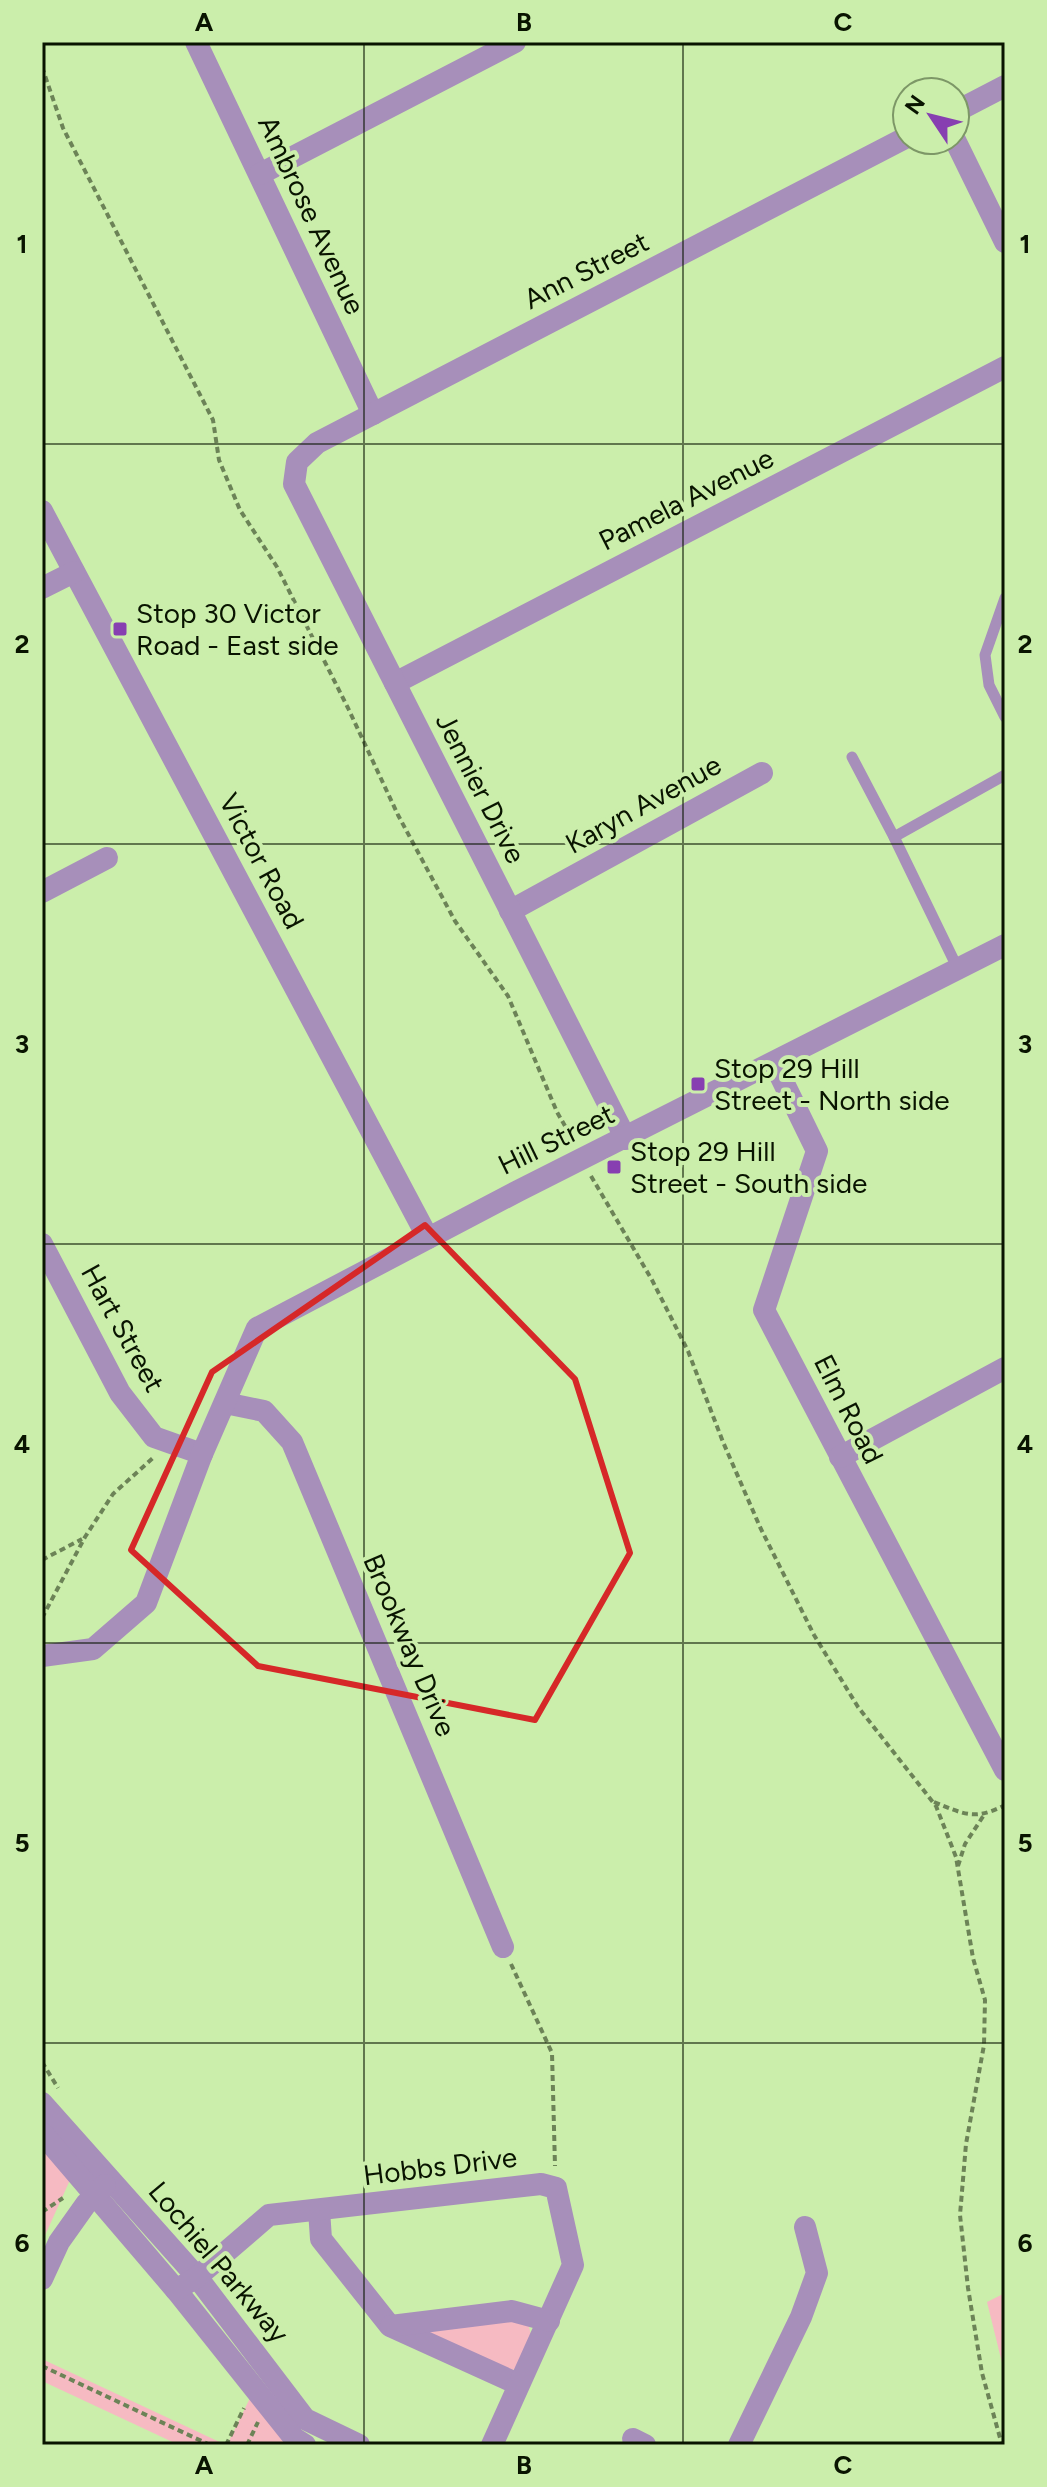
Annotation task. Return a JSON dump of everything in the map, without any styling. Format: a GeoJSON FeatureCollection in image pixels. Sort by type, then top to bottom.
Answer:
{"type":"FeatureCollection","features":[{"type":"Feature","properties":{"kind":"street","name":"Ambrose Avenue"},"geometry":{"type":"LineString","coordinates":[[196,42],[373,414]]}},
{"type":"Feature","properties":{"kind":"street"},"geometry":{"type":"LineString","coordinates":[[260,174],[515,42]]}},
{"type":"Feature","properties":{"kind":"street"},"geometry":{"type":"LineString","coordinates":[[971,104],[1005,86]]}},
{"type":"Feature","properties":{"kind":"street","name":"Ann Street"},"geometry":{"type":"LineString","coordinates":[[297,462],[317,443],[891,145]]}},
{"type":"Feature","properties":{"kind":"street"},"geometry":{"type":"LineString","coordinates":[[963,156],[1005,242]]}},
{"type":"Feature","properties":{"kind":"street","name":"Pamela Avenue"},"geometry":{"type":"LineString","coordinates":[[395,683],[1005,367]]}},
{"type":"Feature","properties":{"kind":"street","name":"Jennier Drive"},"geometry":{"type":"LineString","coordinates":[[297,462],[294,484],[626,1139]]}},
{"type":"Feature","properties":{"kind":"street","name":"Victor Road"},"geometry":{"type":"LineString","coordinates":[[42,511],[428,1238]]}},
{"type":"Feature","properties":{"kind":"street"},"geometry":{"type":"LineString","coordinates":[[42,588],[74,572]]}},
{"type":"Feature","properties":{"kind":"street","name":"Karyn Avenue"},"geometry":{"type":"LineString","coordinates":[[510,911],[762,773]]}},
{"type":"Feature","properties":{"kind":"street"},"geometry":{"type":"LineString","coordinates":[[42,892],[107,858]]}},
{"type":"Feature","properties":{"kind":"street","name":"Hill Street"},"geometry":{"type":"LineString","coordinates":[[202,1454],[257,1328],[518,1191],[1005,945]]}},
{"type":"Feature","properties":{"kind":"street","name":"Elm Road"},"geometry":{"type":"LineString","coordinates":[[774,1063],[817,1151],[764,1310],[1005,1770]]}},
{"type":"Feature","properties":{"kind":"street","name":"Hart Street"},"geometry":{"type":"LineString","coordinates":[[42,1244],[120,1393],[154,1437],[202,1454]]}},
{"type":"Feature","properties":{"kind":"street"},"geometry":{"type":"LineString","coordinates":[[840,1457],[1005,1368]]}},
{"type":"Feature","properties":{"kind":"street","name":"Brookway Drive"},"geometry":{"type":"LineString","coordinates":[[225,1403],[264,1411],[292,1442],[503,1947]]}},
{"type":"Feature","properties":{"kind":"street"},"geometry":{"type":"LineString","coordinates":[[42,1656],[93,1649],[146,1603],[202,1454]]}},
{"type":"Feature","properties":{"kind":"street","name":"Lochiel Parkway"},"geometry":{"type":"LineString","coordinates":[[42,2103],[176,2290],[294,2438],[305,2445]]}},
{"type":"Feature","properties":{"kind":"street","name":"Lochiel Parkway"},"geometry":{"type":"LineString","coordinates":[[42,2133],[197,2277],[305,2419],[359,2445]]}},
{"type":"Feature","properties":{"kind":"street","name":"Hobbs Drive"},"geometry":{"type":"LineString","coordinates":[[176,2290],[197,2277],[269,2215],[541,2184],[556,2188],[573,2265],[492,2445]]}},
{"type":"Feature","properties":{"kind":"street"},"geometry":{"type":"LineString","coordinates":[[42,2279],[59,2242],[86,2204],[103,2187]]}},
{"type":"Feature","properties":{"kind":"street"},"geometry":{"type":"LineString","coordinates":[[319,2210],[321,2239],[390,2326],[518,2384]]}},
{"type":"Feature","properties":{"kind":"street"},"geometry":{"type":"LineString","coordinates":[[739,2445],[801,2317],[817,2273],[805,2227]]}},
{"type":"Feature","properties":{"kind":"street"},"geometry":{"type":"LineString","coordinates":[[390,2326],[512,2311],[549,2321]]}},
{"type":"Feature","properties":{"kind":"lane"},"geometry":{"type":"LineString","coordinates":[[1005,598],[985,655],[989,685],[1005,717]]}},
{"type":"Feature","properties":{"kind":"lane"},"geometry":{"type":"LineString","coordinates":[[852,757],[958,969]]}},
{"type":"Feature","properties":{"kind":"lane"},"geometry":{"type":"LineString","coordinates":[[894,837],[1005,775]]}},
{"type":"Feature","properties":{"kind":"path"},"geometry":{"type":"LineString","coordinates":[[42,67],[63,128],[213,420],[219,460],[240,510],[277,567],[398,815],[455,921],[508,996],[557,1112],[584,1159],[594,1184],[652,1280],[688,1351],[748,1499],[814,1635],[858,1707],[932,1801],[958,1866],[973,1958],[985,2000],[984,2045],[966,2144],[960,2215],[982,2373],[1002,2445]]}},
{"type":"Feature","properties":{"kind":"path"},"geometry":{"type":"LineString","coordinates":[[42,1618],[85,1537],[113,1494],[171,1443]]}},
{"type":"Feature","properties":{"kind":"path"},"geometry":{"type":"LineString","coordinates":[[42,1560],[85,1537]]}},
{"type":"Feature","properties":{"kind":"path"},"geometry":{"type":"LineString","coordinates":[[42,1671],[42,1702]]}},
{"type":"Feature","properties":{"kind":"path"},"geometry":{"type":"LineString","coordinates":[[932,1801],[963,1813],[984,1815],[1005,1805]]}},
{"type":"Feature","properties":{"kind":"path"},"geometry":{"type":"LineString","coordinates":[[958,1866],[965,1844],[984,1815]]}},
{"type":"Feature","properties":{"kind":"path"},"geometry":{"type":"LineString","coordinates":[[503,1947],[552,2053],[556,2188]]}},
{"type":"Feature","properties":{"kind":"path"},"geometry":{"type":"LineString","coordinates":[[42,2366],[210,2445]]}},
{"type":"Feature","properties":{"kind":"path"},"geometry":{"type":"LineString","coordinates":[[226,2445],[254,2388]]}},
{"type":"Feature","properties":{"kind":"highlighted area"},"geometry":{"type":"Polygon","coordinates":[[[425,1225],[575,1379],[630,1553],[535,1720],[258,1666],[131,1550],[212,1372],[425,1225]]]}},
{"type":"Feature","properties":{"kind":"shaded area"},"geometry":{"type":"Polygon","coordinates":[[[42,2144],[70,2180],[42,2242],[42,2144]]]}},
{"type":"Feature","properties":{"kind":"shaded area"},"geometry":{"type":"Polygon","coordinates":[[[1005,2293],[1005,2375],[987,2302],[1005,2293]]]}},
{"type":"Feature","properties":{"kind":"shaded area"},"geometry":{"type":"Polygon","coordinates":[[[518,2316],[528,2323],[532,2339],[518,2367],[511,2371],[428,2334],[432,2328],[518,2316]]]}},
{"type":"Feature","properties":{"kind":"shaded area"},"geometry":{"type":"Polygon","coordinates":[[[42,2359],[226,2445],[179,2445],[42,2381],[42,2359]]]}},
{"type":"Feature","properties":{"kind":"shaded area"},"geometry":{"type":"Polygon","coordinates":[[[252,2394],[293,2445],[227,2445],[252,2394]]]}},
{"type":"Feature","properties":{"kind":"place","name":"Stop 30 Victor Road - East side"},"geometry":{"type":"Point","coordinates":[120,629]}},
{"type":"Feature","properties":{"kind":"place","name":"Stop 29 Hill Street - North side"},"geometry":{"type":"Point","coordinates":[698,1084]}},
{"type":"Feature","properties":{"kind":"place","name":"Stop 29 Hill Street - South side"},"geometry":{"type":"Point","coordinates":[614,1167]}}]}
